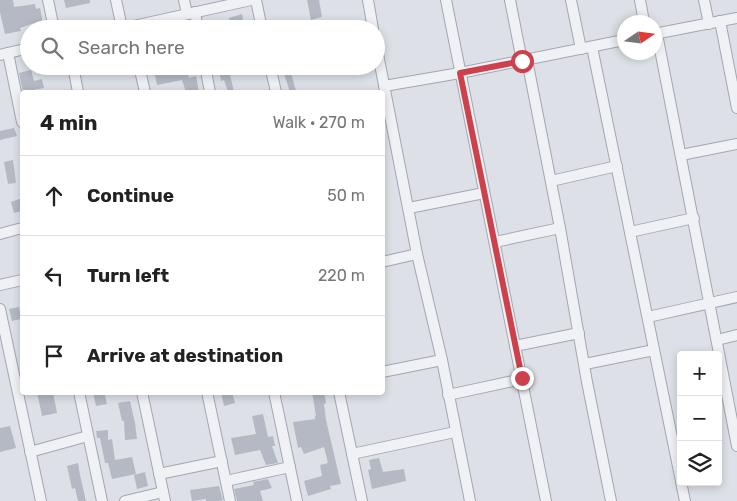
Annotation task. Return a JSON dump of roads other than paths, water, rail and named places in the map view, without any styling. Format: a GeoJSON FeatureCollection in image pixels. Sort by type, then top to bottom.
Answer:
{"type":"FeatureCollection","features":[{"type":"Feature","properties":{"kind":"street"},"geometry":{"type":"LineString","coordinates":[[48,0],[52,20]]}},
{"type":"Feature","properties":{"kind":"street"},"geometry":{"type":"LineString","coordinates":[[116,0],[123,20]]}},
{"type":"Feature","properties":{"kind":"street"},"geometry":{"type":"LineString","coordinates":[[184,0],[194,20]]}},
{"type":"Feature","properties":{"kind":"street"},"geometry":{"type":"LineString","coordinates":[[161,20],[251,0]]}},
{"type":"Feature","properties":{"kind":"street"},"geometry":{"type":"LineString","coordinates":[[256,0],[260,20]]}},
{"type":"Feature","properties":{"kind":"street"},"geometry":{"type":"LineString","coordinates":[[368,0],[371,20]]}},
{"type":"Feature","properties":{"kind":"street"},"geometry":{"type":"LineString","coordinates":[[446,0],[546,501]]}},
{"type":"Feature","properties":{"kind":"street"},"geometry":{"type":"LineString","coordinates":[[510,0],[551,181],[611,501]]}},
{"type":"Feature","properties":{"kind":"street"},"geometry":{"type":"LineString","coordinates":[[571,0],[581,49]]}},
{"type":"Feature","properties":{"kind":"street"},"geometry":{"type":"LineString","coordinates":[[640,0],[643,15]]}},
{"type":"Feature","properties":{"kind":"street"},"geometry":{"type":"LineString","coordinates":[[704,0],[709,24]]}},
{"type":"Feature","properties":{"kind":"street"},"geometry":{"type":"LineString","coordinates":[[662,33],[737,18]]}},
{"type":"Feature","properties":{"kind":"street"},"geometry":{"type":"LineString","coordinates":[[720,21],[737,108]]}},
{"type":"Feature","properties":{"kind":"street"},"geometry":{"type":"LineString","coordinates":[[385,93],[460,73],[617,42]]}},
{"type":"Feature","properties":{"kind":"street"},"geometry":{"type":"LineString","coordinates":[[592,47],[677,462]]}},
{"type":"Feature","properties":{"kind":"street"},"geometry":{"type":"LineString","coordinates":[[20,50],[4,54],[20,114]]}},
{"type":"Feature","properties":{"kind":"street"},"geometry":{"type":"LineString","coordinates":[[661,60],[717,340],[732,400],[737,446]]}},
{"type":"Feature","properties":{"kind":"street"},"geometry":{"type":"LineString","coordinates":[[75,75],[78,90]]}},
{"type":"Feature","properties":{"kind":"street"},"geometry":{"type":"LineString","coordinates":[[141,75],[145,90]]}},
{"type":"Feature","properties":{"kind":"street"},"geometry":{"type":"LineString","coordinates":[[207,75],[210,90]]}},
{"type":"Feature","properties":{"kind":"street"},"geometry":{"type":"LineString","coordinates":[[272,75],[276,90]]}},
{"type":"Feature","properties":{"kind":"street"},"geometry":{"type":"LineString","coordinates":[[381,75],[384,90]]}},
{"type":"Feature","properties":{"kind":"street"},"geometry":{"type":"LineString","coordinates":[[385,98],[417,254],[442,360],[470,501]]}},
{"type":"Feature","properties":{"kind":"street"},"geometry":{"type":"LineString","coordinates":[[681,156],[737,144]]}},
{"type":"Feature","properties":{"kind":"street"},"geometry":{"type":"LineString","coordinates":[[551,181],[617,166]]}},
{"type":"Feature","properties":{"kind":"street"},"geometry":{"type":"LineString","coordinates":[[409,208],[484,193]]}},
{"type":"Feature","properties":{"kind":"street"},"geometry":{"type":"LineString","coordinates":[[630,232],[694,218]]}},
{"type":"Feature","properties":{"kind":"street"},"geometry":{"type":"LineString","coordinates":[[495,242],[560,228]]}},
{"type":"Feature","properties":{"kind":"street"},"geometry":{"type":"LineString","coordinates":[[0,234],[20,229]]}},
{"type":"Feature","properties":{"kind":"street"},"geometry":{"type":"LineString","coordinates":[[385,261],[417,254]]}},
{"type":"Feature","properties":{"kind":"street"},"geometry":{"type":"LineString","coordinates":[[0,285],[20,280]]}},
{"type":"Feature","properties":{"kind":"street"},"geometry":{"type":"LineString","coordinates":[[648,317],[737,297]]}},
{"type":"Feature","properties":{"kind":"street"},"geometry":{"type":"LineString","coordinates":[[0,309],[3,343],[41,501]]}},
{"type":"Feature","properties":{"kind":"street"},"geometry":{"type":"LineString","coordinates":[[515,346],[579,333]]}},
{"type":"Feature","properties":{"kind":"street"},"geometry":{"type":"LineString","coordinates":[[717,340],[737,335]]}},
{"type":"Feature","properties":{"kind":"street"},"geometry":{"type":"LineString","coordinates":[[585,364],[654,350]]}},
{"type":"Feature","properties":{"kind":"street"},"geometry":{"type":"LineString","coordinates":[[385,371],[442,360]]}},
{"type":"Feature","properties":{"kind":"street"},"geometry":{"type":"LineString","coordinates":[[448,395],[522,378]]}},
{"type":"Feature","properties":{"kind":"street"},"geometry":{"type":"LineString","coordinates":[[80,395],[102,501]]}},
{"type":"Feature","properties":{"kind":"street"},"geometry":{"type":"LineString","coordinates":[[125,501],[164,497],[143,395]]}},
{"type":"Feature","properties":{"kind":"street"},"geometry":{"type":"LineString","coordinates":[[208,395],[230,501]]}},
{"type":"Feature","properties":{"kind":"street"},"geometry":{"type":"LineString","coordinates":[[276,395],[296,501]]}},
{"type":"Feature","properties":{"kind":"street"},"geometry":{"type":"LineString","coordinates":[[340,395],[362,501]]}},
{"type":"Feature","properties":{"kind":"street"},"geometry":{"type":"LineString","coordinates":[[352,454],[455,432]]}},
{"type":"Feature","properties":{"kind":"street"},"geometry":{"type":"LineString","coordinates":[[30,452],[88,436]]}},
{"type":"Feature","properties":{"kind":"street"},"geometry":{"type":"LineString","coordinates":[[159,474],[222,461]]}},
{"type":"Feature","properties":{"kind":"street"},"geometry":{"type":"LineString","coordinates":[[226,481],[290,467]]}},
{"type":"Feature","properties":{"kind":"street"},"geometry":{"type":"LineString","coordinates":[[682,486],[685,501]]}}]}
